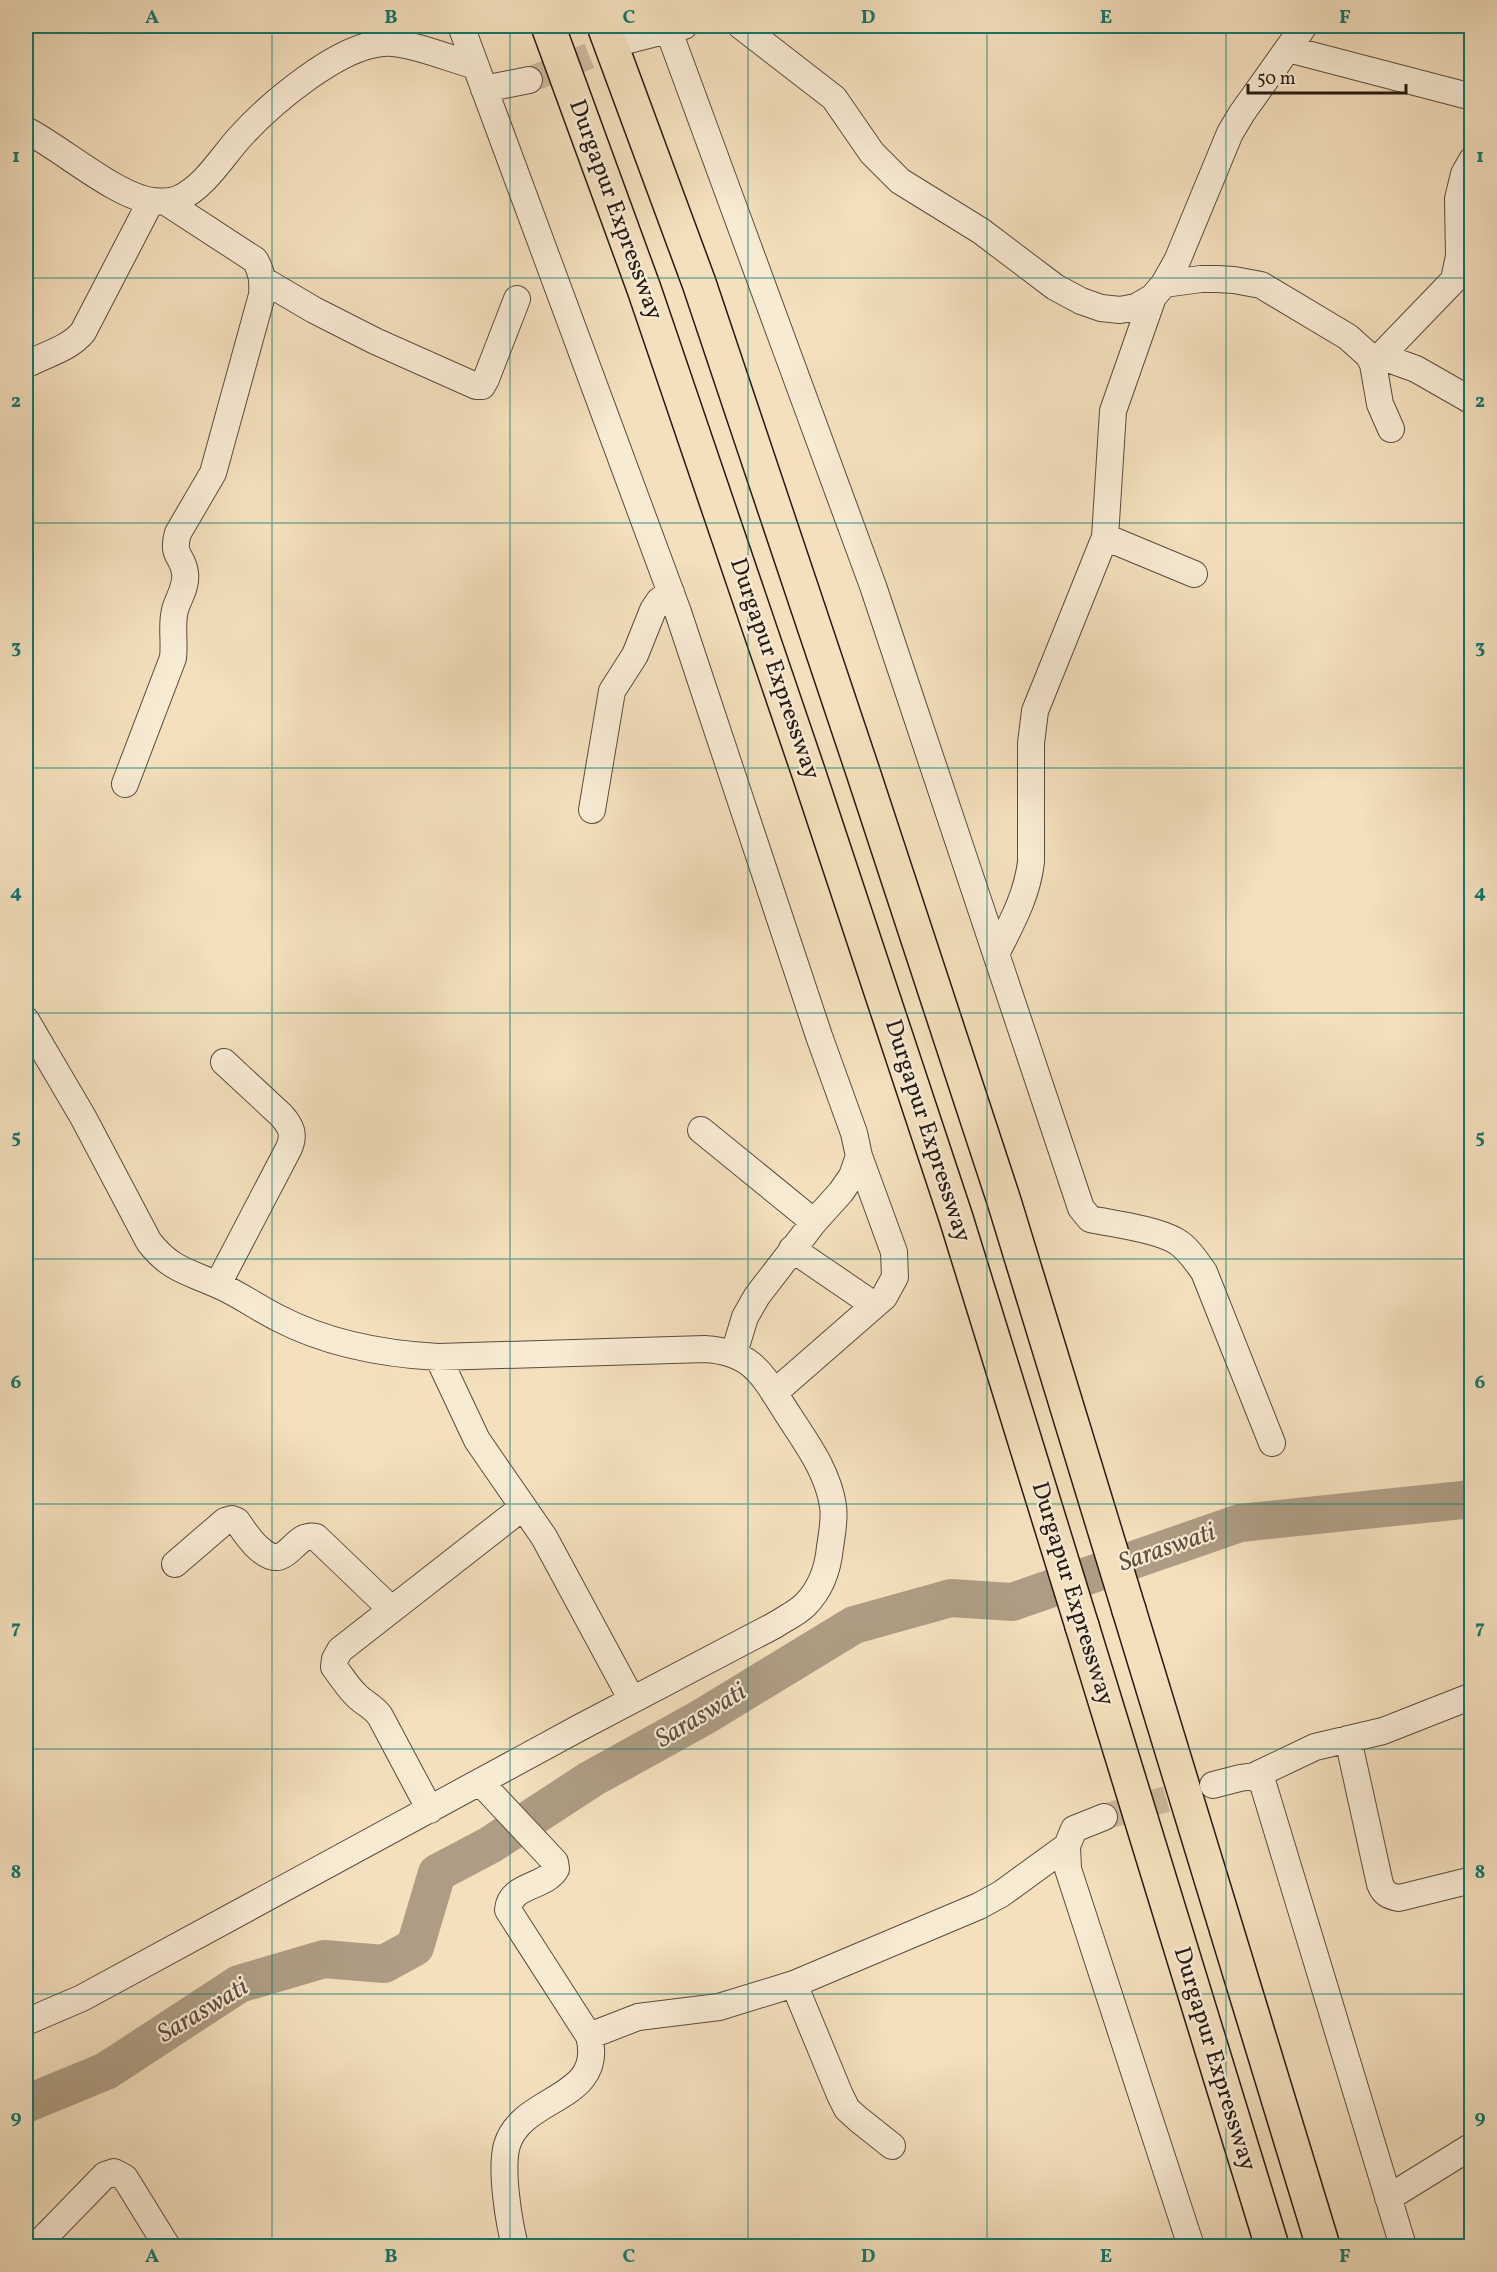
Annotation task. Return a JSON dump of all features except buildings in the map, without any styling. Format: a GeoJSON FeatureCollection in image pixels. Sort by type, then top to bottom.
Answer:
{"type":"FeatureCollection","features":[{"type":"Feature","properties":{"kind":"main road","name":"Durgapur Expressway"},"geometry":{"type":"LineString","coordinates":[[548,26],[644,289],[813,785],[956,1218],[1272,2247]]}},
{"type":"Feature","properties":{"kind":"main road","name":"Durgapur Expressway"},"geometry":{"type":"LineString","coordinates":[[617,33],[1004,1201],[1323,2247]]}},
{"type":"Feature","properties":{"kind":"street"},"geometry":{"type":"LineString","coordinates":[[461,26],[670,592],[819,1036],[854,1133],[859,1156],[894,1252],[895,1277],[891,1287],[874,1305],[774,1393]]}},
{"type":"Feature","properties":{"kind":"street"},"geometry":{"type":"LineString","coordinates":[[741,26],[834,98],[872,153],[900,181],[981,231],[1055,287],[1082,301],[1101,308],[1120,310],[1136,307],[1159,291],[1201,279],[1234,280],[1261,285],[1348,337],[1377,360],[1416,369],[1472,400]]}},
{"type":"Feature","properties":{"kind":"street"},"geometry":{"type":"LineString","coordinates":[[996,954],[1024,898],[1029,882],[1031,742],[1035,711],[1105,537],[1113,411],[1159,291],[1177,261],[1230,133],[1304,26]]}},
{"type":"Feature","properties":{"kind":"street"},"geometry":{"type":"LineString","coordinates":[[617,33],[674,27],[873,586],[1081,1208],[1090,1219],[1161,1234],[1176,1241],[1191,1254],[1204,1272],[1272,1443]]}},
{"type":"Feature","properties":{"kind":"street"},"geometry":{"type":"LineString","coordinates":[[158,201],[179,199],[196,187],[267,109],[308,78],[342,57],[370,45],[393,43],[480,77],[529,80]]}},
{"type":"Feature","properties":{"kind":"street"},"geometry":{"type":"LineString","coordinates":[[1288,49],[1472,97]]}},
{"type":"Feature","properties":{"kind":"street"},"geometry":{"type":"LineString","coordinates":[[26,130],[130,194],[158,201],[255,260],[263,280],[262,295],[213,472],[178,533],[175,544],[176,555],[185,572],[185,582],[174,612],[175,639],[172,658],[125,784]]}},
{"type":"Feature","properties":{"kind":"street"},"geometry":{"type":"LineString","coordinates":[[1391,429],[1384,418],[1380,404],[1377,360],[1454,280],[1459,256],[1458,199],[1464,174],[1472,160]]}},
{"type":"Feature","properties":{"kind":"street"},"geometry":{"type":"LineString","coordinates":[[26,365],[67,346],[83,332],[158,201]]}},
{"type":"Feature","properties":{"kind":"street"},"geometry":{"type":"LineString","coordinates":[[263,280],[314,310],[375,341],[476,386],[482,386],[486,379],[517,299]]}},
{"type":"Feature","properties":{"kind":"street"},"geometry":{"type":"LineString","coordinates":[[1105,537],[1194,574]]}},
{"type":"Feature","properties":{"kind":"street"},"geometry":{"type":"LineString","coordinates":[[592,810],[612,691],[635,655],[654,610],[670,592]]}},
{"type":"Feature","properties":{"kind":"street"},"geometry":{"type":"LineString","coordinates":[[26,1020],[83,1118],[149,1242],[160,1257],[179,1269],[218,1284],[279,1319],[335,1341],[399,1354],[438,1357],[705,1349],[734,1353],[759,1371],[774,1393],[818,1462],[834,1508],[826,1572],[818,1589],[804,1606],[775,1625],[633,1701],[485,1787],[430,1810],[82,1998],[26,2022]]}},
{"type":"Feature","properties":{"kind":"street"},"geometry":{"type":"LineString","coordinates":[[218,1284],[289,1148],[293,1133],[290,1124],[224,1062]]}},
{"type":"Feature","properties":{"kind":"street"},"geometry":{"type":"LineString","coordinates":[[701,1130],[814,1222]]}},
{"type":"Feature","properties":{"kind":"street"},"geometry":{"type":"LineString","coordinates":[[734,1353],[745,1317],[757,1296],[792,1249],[841,1192],[852,1176],[859,1156]]}},
{"type":"Feature","properties":{"kind":"street"},"geometry":{"type":"LineString","coordinates":[[792,1249],[874,1305]]}},
{"type":"Feature","properties":{"kind":"street"},"geometry":{"type":"LineString","coordinates":[[438,1357],[477,1440],[543,1537],[633,1701]]}},
{"type":"Feature","properties":{"kind":"street"},"geometry":{"type":"LineString","coordinates":[[430,1810],[380,1716],[375,1709],[357,1696],[334,1667],[335,1659],[340,1650],[523,1507]]}},
{"type":"Feature","properties":{"kind":"street"},"geometry":{"type":"LineString","coordinates":[[175,1564],[225,1521],[232,1519],[237,1521],[261,1551],[271,1557],[286,1554],[303,1537],[311,1535],[316,1537],[392,1610]]}},
{"type":"Feature","properties":{"kind":"street"},"geometry":{"type":"LineString","coordinates":[[1213,1785],[1254,1776],[1316,1748],[1408,1723],[1472,1696]]}},
{"type":"Feature","properties":{"kind":"street"},"geometry":{"type":"LineString","coordinates":[[1348,1739],[1383,1892],[1389,1897],[1399,1898],[1472,1880]]}},
{"type":"Feature","properties":{"kind":"street"},"geometry":{"type":"LineString","coordinates":[[1254,1776],[1263,1784],[1403,2247]]}},
{"type":"Feature","properties":{"kind":"street"},"geometry":{"type":"LineString","coordinates":[[485,1787],[555,1862],[556,1869],[552,1876],[515,1894],[509,1902],[508,1910],[589,2036],[592,2056],[584,2077],[562,2096],[529,2114],[513,2132],[506,2146],[507,2194],[515,2247]]}},
{"type":"Feature","properties":{"kind":"street"},"geometry":{"type":"LineString","coordinates":[[1104,1818],[1074,1829],[1067,1846],[1068,1869],[1191,2247]]}},
{"type":"Feature","properties":{"kind":"street"},"geometry":{"type":"LineString","coordinates":[[589,2036],[638,2017],[719,2007],[794,1984],[979,1906],[1001,1894],[1067,1846]]}},
{"type":"Feature","properties":{"kind":"street"},"geometry":{"type":"LineString","coordinates":[[794,1984],[847,2109],[892,2146]]}},
{"type":"Feature","properties":{"kind":"street"},"geometry":{"type":"LineString","coordinates":[[1388,2198],[1472,2146]]}},
{"type":"Feature","properties":{"kind":"street"},"geometry":{"type":"LineString","coordinates":[[36,2247],[105,2175],[114,2172],[125,2178],[167,2247]]}},
{"type":"Feature","properties":{"kind":"waterway","name":"Saraswati"},"geometry":{"type":"LineString","coordinates":[[26,2104],[106,2071],[239,1984],[324,1959],[384,1964],[415,1947],[437,1873],[490,1845],[591,1779],[703,1717],[854,1625],[951,1598],[1012,1602],[1240,1523],[1472,1499]]}},
{"type":"Feature","properties":{"kind":"tunnel"},"geometry":{"type":"LineString","coordinates":[[529,80],[629,40]]}},
{"type":"Feature","properties":{"kind":"tunnel"},"geometry":{"type":"LineString","coordinates":[[1104,1817],[1201,1789]]}}]}
